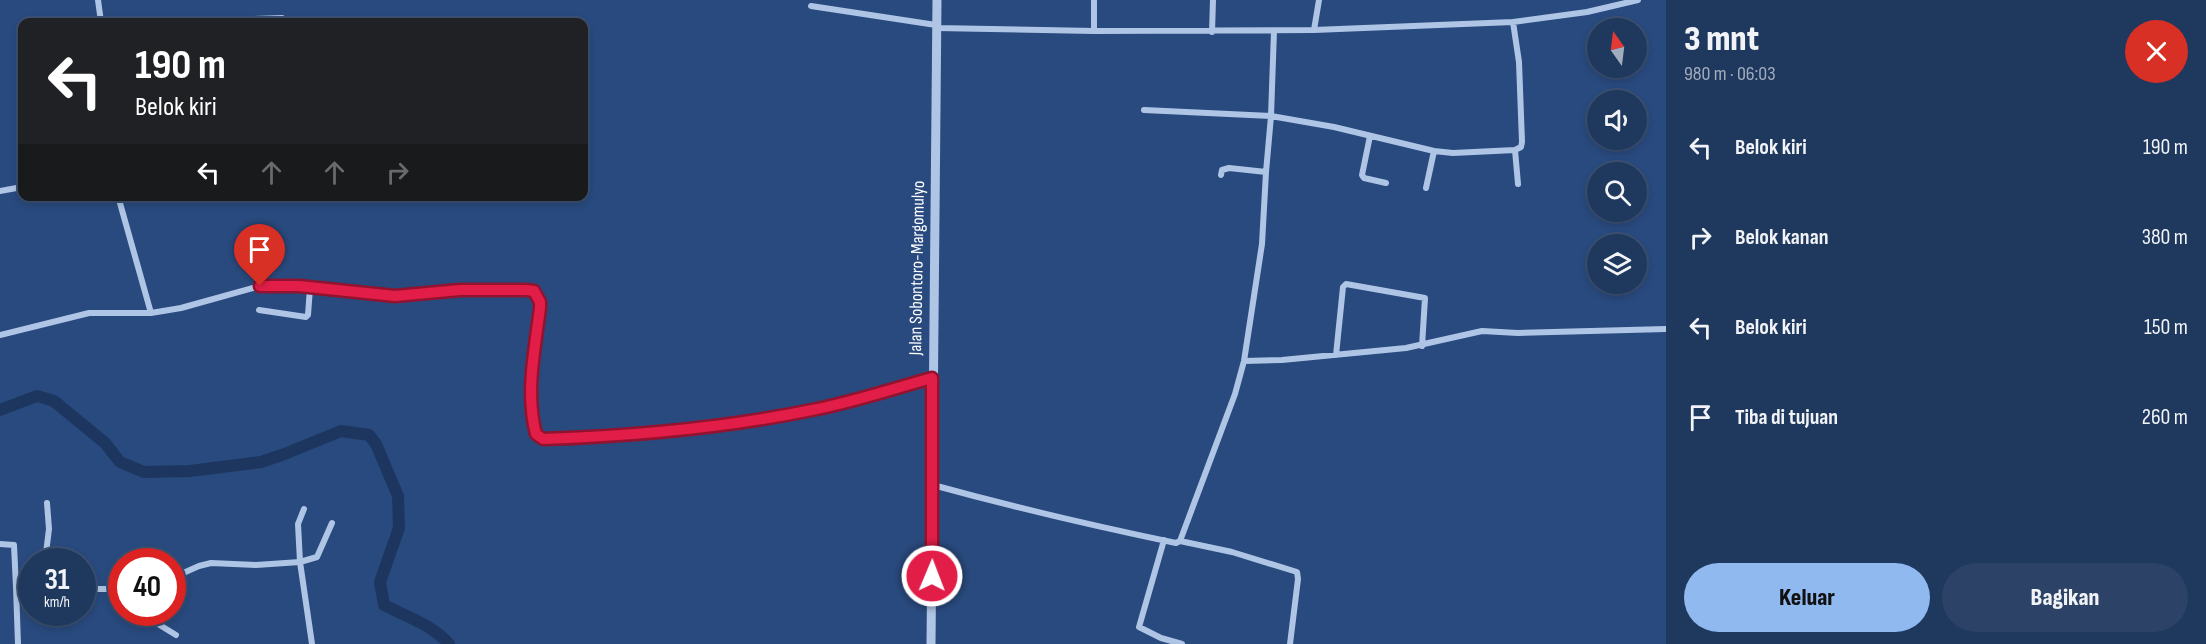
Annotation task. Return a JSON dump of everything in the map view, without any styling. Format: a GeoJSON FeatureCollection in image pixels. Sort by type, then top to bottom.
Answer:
{"type":"FeatureCollection","features":[{"type":"Feature","properties":{"kind":"street"},"geometry":{"type":"LineString","coordinates":[[98,0],[100,18]]}},
{"type":"Feature","properties":{"kind":"street"},"geometry":{"type":"LineString","coordinates":[[836,0],[836,9]]}},
{"type":"Feature","properties":{"kind":"street","name":"Jalan Sobontoro-Margomulyo"},"geometry":{"type":"LineString","coordinates":[[931,644],[937,0]]}},
{"type":"Feature","properties":{"kind":"street"},"geometry":{"type":"LineString","coordinates":[[1094,0],[1094,31]]}},
{"type":"Feature","properties":{"kind":"street"},"geometry":{"type":"LineString","coordinates":[[1212,32],[1213,0]]}},
{"type":"Feature","properties":{"kind":"street"},"geometry":{"type":"LineString","coordinates":[[1314,30],[1319,0]]}},
{"type":"Feature","properties":{"kind":"street"},"geometry":{"type":"LineString","coordinates":[[811,6],[936,27],[1212,32],[1513,22],[1597,10],[1638,0]]}},
{"type":"Feature","properties":{"kind":"street"},"geometry":{"type":"LineString","coordinates":[[1144,110],[1271,116],[1434,151],[1465,153],[1515,150],[1521,147],[1522,142],[1519,62],[1513,22]]}},
{"type":"Feature","properties":{"kind":"street"},"geometry":{"type":"LineString","coordinates":[[1180,541],[1244,361],[1262,244],[1274,31]]}},
{"type":"Feature","properties":{"kind":"street"},"geometry":{"type":"LineString","coordinates":[[1370,136],[1362,175],[1364,178],[1386,183]]}},
{"type":"Feature","properties":{"kind":"street"},"geometry":{"type":"LineString","coordinates":[[1515,150],[1518,184]]}},
{"type":"Feature","properties":{"kind":"street"},"geometry":{"type":"LineString","coordinates":[[1426,188],[1434,151]]}},
{"type":"Feature","properties":{"kind":"street"},"geometry":{"type":"LineString","coordinates":[[1221,175],[1222,170],[1229,168],[1266,172]]}},
{"type":"Feature","properties":{"kind":"street"},"geometry":{"type":"LineString","coordinates":[[0,192],[18,188]]}},
{"type":"Feature","properties":{"kind":"street"},"geometry":{"type":"LineString","coordinates":[[119,201],[151,314]]}},
{"type":"Feature","properties":{"kind":"street"},"geometry":{"type":"LineString","coordinates":[[1336,355],[1343,287],[1346,284],[1425,298],[1422,346]]}},
{"type":"Feature","properties":{"kind":"street"},"geometry":{"type":"LineString","coordinates":[[0,335],[83,314],[110,312],[151,314],[181,308],[252,287],[272,285],[395,296],[467,289],[534,291],[540,302],[540,308],[533,355],[533,419],[536,434],[543,439],[642,433],[780,417],[815,410],[932,378]]}},
{"type":"Feature","properties":{"kind":"street"},"geometry":{"type":"LineString","coordinates":[[259,310],[306,317],[310,288]]}},
{"type":"Feature","properties":{"kind":"street"},"geometry":{"type":"LineString","coordinates":[[1244,361],[1282,360],[1422,346],[1482,331],[1518,333],[1666,329]]}},
{"type":"Feature","properties":{"kind":"street"},"geometry":{"type":"LineString","coordinates":[[933,485],[1006,505],[1164,540],[1232,552],[1297,572],[1290,644]]}},
{"type":"Feature","properties":{"kind":"street"},"geometry":{"type":"LineString","coordinates":[[47,503],[49,529],[47,548]]}},
{"type":"Feature","properties":{"kind":"street"},"geometry":{"type":"LineString","coordinates":[[304,509],[298,531],[300,562],[312,644]]}},
{"type":"Feature","properties":{"kind":"street"},"geometry":{"type":"LineString","coordinates":[[186,572],[211,563],[256,565],[300,562],[317,557],[332,523]]}},
{"type":"Feature","properties":{"kind":"street"},"geometry":{"type":"LineString","coordinates":[[1164,540],[1139,627],[1161,638],[1182,644]]}},
{"type":"Feature","properties":{"kind":"street"},"geometry":{"type":"LineString","coordinates":[[0,544],[13,545],[18,644]]}},
{"type":"Feature","properties":{"kind":"street"},"geometry":{"type":"LineString","coordinates":[[161,626],[177,635]]}},
{"type":"Feature","properties":{"kind":"waterway"},"geometry":{"type":"LineString","coordinates":[[0,410],[37,396],[54,401],[105,443],[120,462],[144,472],[190,471],[261,462],[341,431],[369,435],[376,444],[398,496],[399,528],[380,582],[384,605],[427,626],[449,644]]}},
{"type":"Feature","properties":{"kind":"route"},"geometry":{"type":"LineString","coordinates":[[260,286],[299,286],[395,296],[467,289],[534,291],[540,302],[540,308],[533,355],[533,419],[536,434],[543,439],[642,433],[780,417],[815,410],[932,378],[932,576]]}}]}
